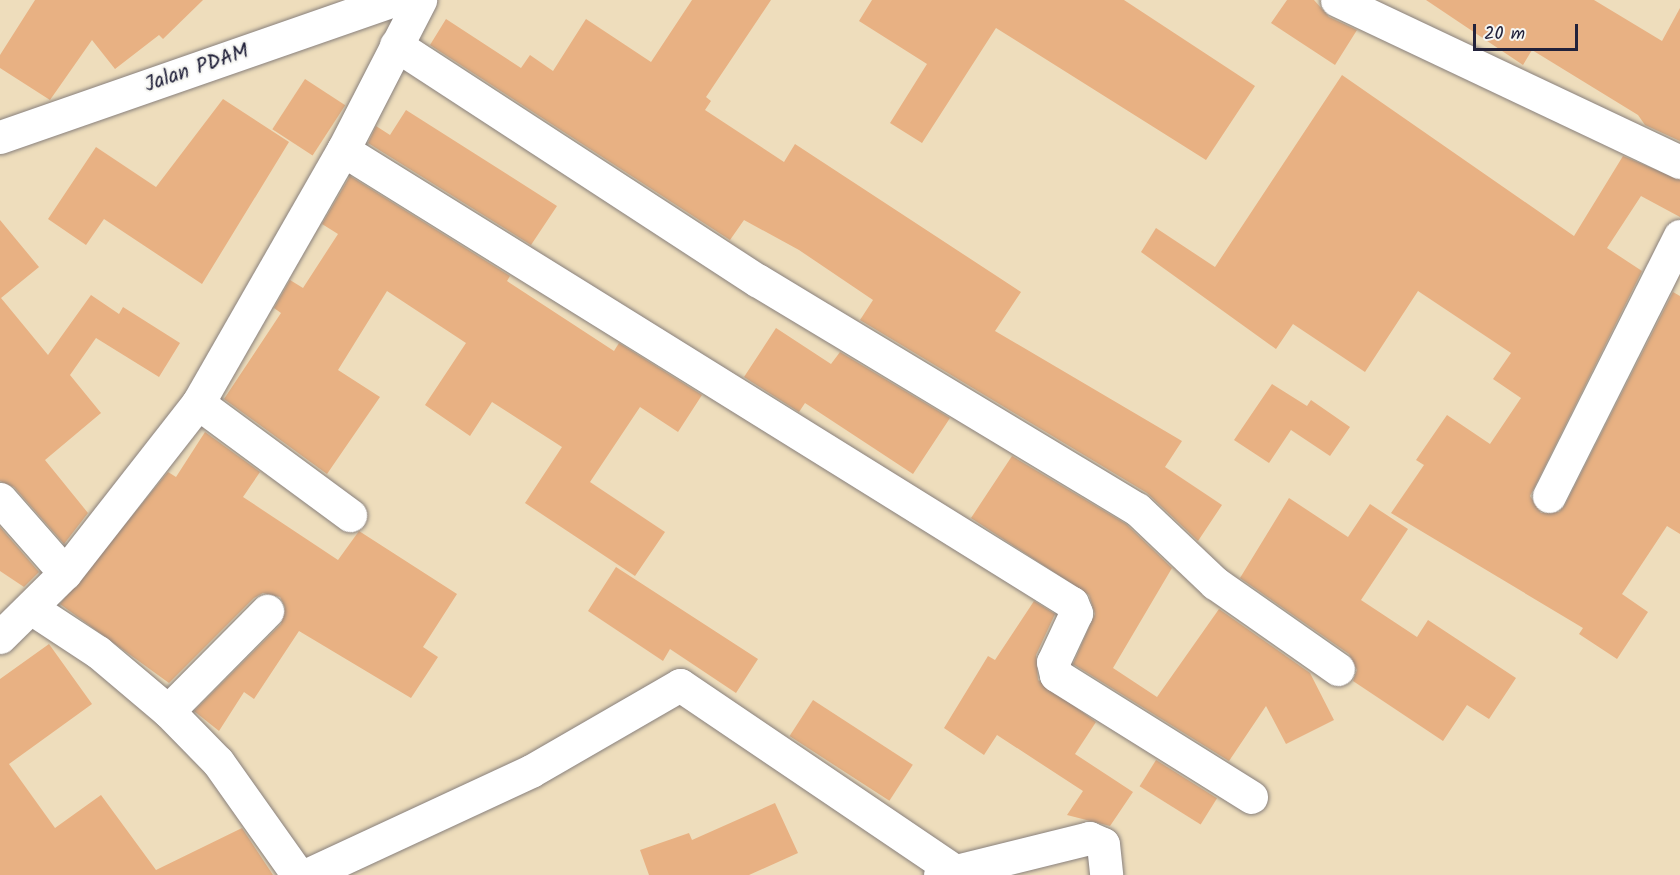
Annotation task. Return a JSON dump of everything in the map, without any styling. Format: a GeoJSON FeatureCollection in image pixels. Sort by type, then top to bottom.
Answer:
{"type":"FeatureCollection","features":[{"type":"Feature","properties":{"kind":"street","name":"Jalan PDAM"},"geometry":{"type":"LineString","coordinates":[[0,137],[394,0]]}},
{"type":"Feature","properties":{"kind":"street"},"geometry":{"type":"LineString","coordinates":[[0,638],[65,573],[198,403],[343,150],[420,0]]}},
{"type":"Feature","properties":{"kind":"street"},"geometry":{"type":"LineString","coordinates":[[1337,0],[1680,162]]}},
{"type":"Feature","properties":{"kind":"street"},"geometry":{"type":"LineString","coordinates":[[396,45],[758,279],[1137,509],[1215,583],[1338,669]]}},
{"type":"Feature","properties":{"kind":"street"},"geometry":{"type":"LineString","coordinates":[[343,150],[1072,603],[1076,613],[1053,662],[1056,675],[1251,797]]}},
{"type":"Feature","properties":{"kind":"street"},"geometry":{"type":"LineString","coordinates":[[1549,496],[1680,236]]}},
{"type":"Feature","properties":{"kind":"street"},"geometry":{"type":"LineString","coordinates":[[198,403],[350,515]]}},
{"type":"Feature","properties":{"kind":"street"},"geometry":{"type":"LineString","coordinates":[[0,499],[65,573]]}},
{"type":"Feature","properties":{"kind":"street"},"geometry":{"type":"LineString","coordinates":[[31,608],[98,652],[168,711],[218,762],[298,875]]}},
{"type":"Feature","properties":{"kind":"street"},"geometry":{"type":"LineString","coordinates":[[168,711],[267,611]]}},
{"type":"Feature","properties":{"kind":"street"},"geometry":{"type":"LineString","coordinates":[[307,875],[531,771],[680,685],[947,873],[1089,838],[1104,844],[1106,875]]}},
{"type":"Feature","properties":{"kind":"building"},"geometry":{"type":"Polygon","coordinates":[[[35,0],[203,0],[163,39],[159,35],[115,69],[92,40],[50,100],[0,68],[0,55],[35,0]]]}},
{"type":"Feature","properties":{"kind":"building"},"geometry":{"type":"Polygon","coordinates":[[[692,0],[771,0],[706,97],[711,101],[705,110],[784,162],[795,144],[1021,292],[995,331],[1182,441],[1165,467],[1222,505],[1198,541],[1147,493],[860,320],[873,300],[799,250],[744,220],[730,240],[430,45],[446,19],[521,68],[530,55],[553,71],[586,19],[651,62],[692,0]]]}},
{"type":"Feature","properties":{"kind":"building"},"geometry":{"type":"Polygon","coordinates":[[[872,0],[1124,0],[1255,86],[1206,160],[996,28],[922,143],[890,123],[927,64],[859,21],[872,0]]]}},
{"type":"Feature","properties":{"kind":"building"},"geometry":{"type":"Polygon","coordinates":[[[1287,0],[1314,0],[1329,17],[1357,30],[1335,65],[1271,23],[1287,0]]]}},
{"type":"Feature","properties":{"kind":"building"},"geometry":{"type":"Polygon","coordinates":[[[1426,0],[1594,0],[1662,41],[1680,8],[1680,141],[1645,125],[1638,115],[1532,50],[1523,65],[1426,0]]]}},
{"type":"Feature","properties":{"kind":"building"},"geometry":{"type":"Polygon","coordinates":[[[1342,75],[1574,236],[1623,156],[1680,180],[1680,217],[1641,196],[1607,248],[1642,271],[1530,496],[1541,513],[1559,512],[1565,505],[1673,292],[1680,296],[1680,534],[1667,526],[1622,594],[1648,612],[1617,659],[1579,634],[1583,628],[1391,513],[1424,465],[1416,460],[1447,415],[1490,444],[1521,398],[1493,379],[1511,353],[1418,291],[1365,372],[1293,324],[1276,349],[1141,252],[1156,228],[1215,267],[1342,75]]]}},
{"type":"Feature","properties":{"kind":"building"},"geometry":{"type":"Polygon","coordinates":[[[305,79],[345,105],[313,155],[272,129],[305,79]]]}},
{"type":"Feature","properties":{"kind":"building"},"geometry":{"type":"Polygon","coordinates":[[[223,99],[289,142],[202,284],[104,219],[86,245],[48,219],[96,147],[156,187],[223,99]]]}},
{"type":"Feature","properties":{"kind":"building"},"geometry":{"type":"Polygon","coordinates":[[[406,110],[557,206],[531,245],[368,143],[376,126],[390,135],[406,110]]]}},
{"type":"Feature","properties":{"kind":"building"},"geometry":{"type":"Polygon","coordinates":[[[350,176],[510,276],[507,281],[614,351],[619,343],[702,395],[678,432],[640,407],[590,482],[665,532],[635,576],[525,503],[562,447],[492,402],[470,436],[425,405],[466,343],[387,291],[338,370],[380,397],[327,474],[224,399],[281,313],[274,308],[290,280],[303,288],[338,234],[322,224],[350,176]]]}},
{"type":"Feature","properties":{"kind":"building"},"geometry":{"type":"Polygon","coordinates":[[[0,220],[39,267],[1,298],[48,355],[91,295],[119,314],[123,307],[180,343],[159,377],[96,338],[70,375],[101,413],[45,460],[88,513],[64,544],[14,487],[0,481],[0,220]]]}},
{"type":"Feature","properties":{"kind":"building"},"geometry":{"type":"Polygon","coordinates":[[[776,328],[831,364],[840,352],[950,418],[913,474],[805,403],[799,412],[744,377],[776,328]]]}},
{"type":"Feature","properties":{"kind":"building"},"geometry":{"type":"Polygon","coordinates":[[[1272,384],[1307,406],[1311,400],[1350,427],[1330,456],[1291,430],[1269,463],[1234,440],[1272,384]]]}},
{"type":"Feature","properties":{"kind":"building"},"geometry":{"type":"Polygon","coordinates":[[[205,432],[260,472],[243,497],[338,560],[359,531],[457,594],[423,647],[438,657],[411,698],[299,631],[254,699],[244,692],[219,731],[194,711],[281,624],[285,607],[280,597],[263,593],[254,598],[169,683],[60,604],[168,472],[176,477],[205,432]]]}},
{"type":"Feature","properties":{"kind":"building"},"geometry":{"type":"Polygon","coordinates":[[[1012,456],[1126,524],[1172,568],[1113,668],[1157,697],[1219,609],[1310,673],[1334,720],[1286,744],[1266,706],[1229,761],[1073,664],[1095,614],[1089,595],[971,518],[1012,456]]]}},
{"type":"Feature","properties":{"kind":"building"},"geometry":{"type":"Polygon","coordinates":[[[1289,498],[1348,537],[1370,504],[1408,529],[1361,600],[1417,637],[1428,620],[1516,678],[1489,719],[1467,705],[1443,741],[1353,681],[1357,670],[1349,654],[1240,578],[1289,498]]]}},
{"type":"Feature","properties":{"kind":"building"},"geometry":{"type":"Polygon","coordinates":[[[0,527],[39,572],[24,587],[0,571],[0,527]]]}},
{"type":"Feature","properties":{"kind":"building"},"geometry":{"type":"Polygon","coordinates":[[[616,567],[758,659],[736,693],[670,649],[663,661],[588,611],[616,567]]]}},
{"type":"Feature","properties":{"kind":"building"},"geometry":{"type":"Polygon","coordinates":[[[1034,601],[1055,614],[1036,655],[1038,680],[1096,722],[1075,754],[1133,792],[1110,826],[1067,815],[1083,791],[997,735],[984,755],[944,728],[988,656],[995,660],[1034,601]]]}},
{"type":"Feature","properties":{"kind":"building"},"geometry":{"type":"Polygon","coordinates":[[[49,644],[92,704],[9,764],[55,828],[101,795],[156,870],[242,828],[273,875],[0,875],[0,679],[49,644]]]}},
{"type":"Feature","properties":{"kind":"building"},"geometry":{"type":"Polygon","coordinates":[[[813,700],[913,765],[889,801],[790,736],[813,700]]]}},
{"type":"Feature","properties":{"kind":"building"},"geometry":{"type":"Polygon","coordinates":[[[1156,760],[1217,798],[1201,824],[1140,786],[1156,760]]]}},
{"type":"Feature","properties":{"kind":"building"},"geometry":{"type":"Polygon","coordinates":[[[775,803],[798,853],[749,875],[649,875],[640,850],[689,833],[692,840],[775,803]]]}}]}
